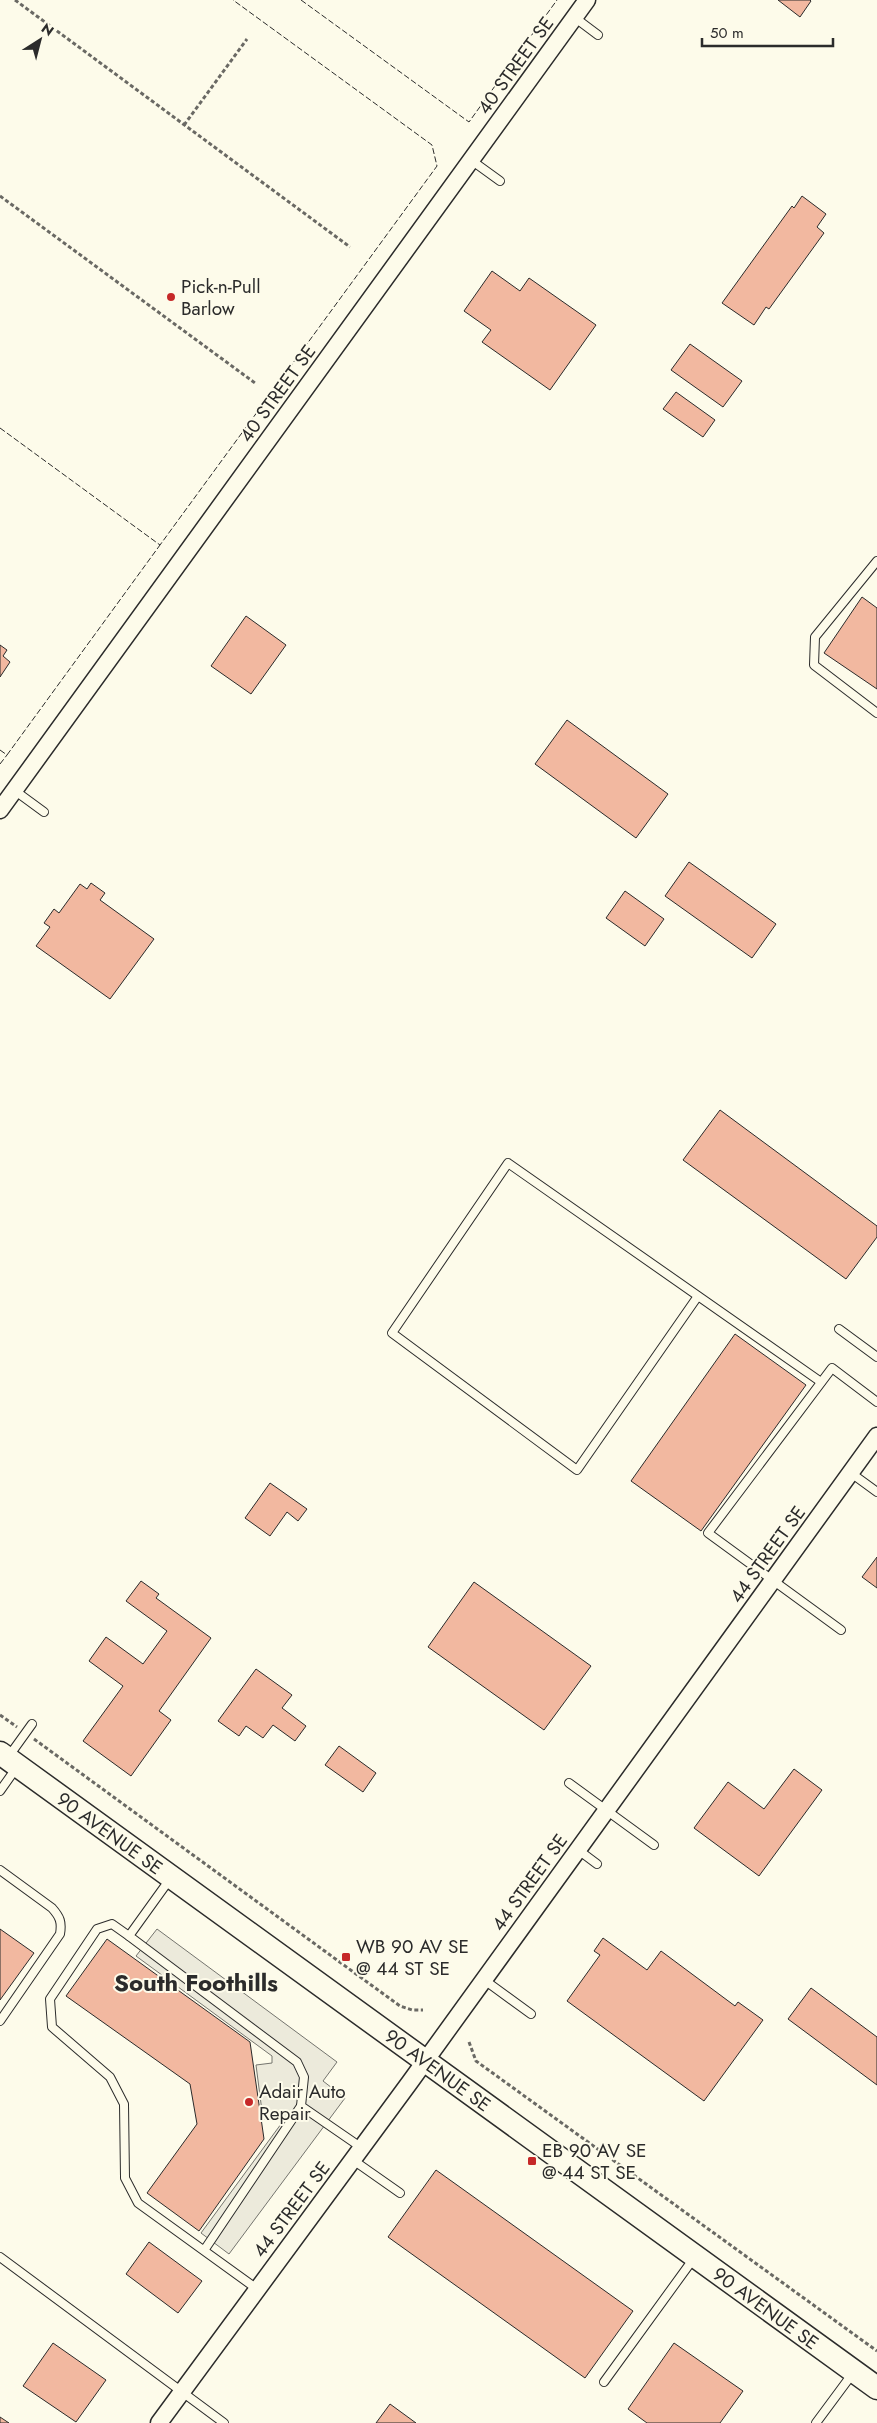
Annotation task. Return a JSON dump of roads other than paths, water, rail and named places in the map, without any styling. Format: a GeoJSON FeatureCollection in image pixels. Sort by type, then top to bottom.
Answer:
{"type":"FeatureCollection","features":[{"type":"Feature","properties":{"kind":"street","name":"40 STREET SE"},"geometry":{"type":"LineString","coordinates":[[0,810],[587,0]]}},
{"type":"Feature","properties":{"kind":"street","name":"44 STREET SE"},"geometry":{"type":"LineString","coordinates":[[159,2423],[358,2154],[424,2060],[877,1436]]}},
{"type":"Feature","properties":{"kind":"street","name":"90 AVENUE SE"},"geometry":{"type":"LineString","coordinates":[[9,1759],[877,2388]]}},
{"type":"Feature","properties":{"kind":"lane"},"geometry":{"type":"LineString","coordinates":[[574,17],[598,35]]}},
{"type":"Feature","properties":{"kind":"lane"},"geometry":{"type":"LineString","coordinates":[[471,160],[500,181]]}},
{"type":"Feature","properties":{"kind":"lane"},"geometry":{"type":"LineString","coordinates":[[877,561],[815,637],[814,666],[877,712]]}},
{"type":"Feature","properties":{"kind":"lane"},"geometry":{"type":"LineString","coordinates":[[14,790],[44,812]]}},
{"type":"Feature","properties":{"kind":"lane"},"geometry":{"type":"LineString","coordinates":[[698,1296],[577,1470],[392,1332],[508,1163],[821,1382]]}},
{"type":"Feature","properties":{"kind":"lane"},"geometry":{"type":"LineString","coordinates":[[839,1329],[877,1357]]}},
{"type":"Feature","properties":{"kind":"lane"},"geometry":{"type":"LineString","coordinates":[[842,1630],[708,1533],[832,1368],[877,1402]]}},
{"type":"Feature","properties":{"kind":"lane"},"geometry":{"type":"LineString","coordinates":[[851,1472],[877,1492]]}},
{"type":"Feature","properties":{"kind":"lane"},"geometry":{"type":"LineString","coordinates":[[0,1791],[9,1759],[32,1724]]}},
{"type":"Feature","properties":{"kind":"lane"},"geometry":{"type":"LineString","coordinates":[[569,1783],[654,1845]]}},
{"type":"Feature","properties":{"kind":"lane"},"geometry":{"type":"LineString","coordinates":[[577,1849],[597,1864]]}},
{"type":"Feature","properties":{"kind":"lane"},"geometry":{"type":"LineString","coordinates":[[0,1870],[52,1908],[60,1916],[61,1926],[60,1934],[0,2021]]}},
{"type":"Feature","properties":{"kind":"lane"},"geometry":{"type":"LineString","coordinates":[[129,1936],[171,1877]]}},
{"type":"Feature","properties":{"kind":"lane"},"geometry":{"type":"LineString","coordinates":[[204,2249],[301,2106],[304,2077],[297,2062],[112,1924],[97,1930],[50,1999],[52,2027],[110,2077],[124,2104],[125,2178],[138,2204],[204,2249],[257,2289]]}},
{"type":"Feature","properties":{"kind":"lane"},"geometry":{"type":"LineString","coordinates":[[483,1979],[530,2014]]}},
{"type":"Feature","properties":{"kind":"lane"},"geometry":{"type":"LineString","coordinates":[[301,2106],[358,2154],[400,2193]]}},
{"type":"Feature","properties":{"kind":"lane"},"geometry":{"type":"LineString","coordinates":[[604,2382],[695,2256]]}},
{"type":"Feature","properties":{"kind":"lane"},"geometry":{"type":"LineString","coordinates":[[0,2257],[224,2423]]}},
{"type":"Feature","properties":{"kind":"lane"},"geometry":{"type":"LineString","coordinates":[[816,2423],[854,2372]]}},
{"type":"Feature","properties":{"kind":"place","name":"Pick-n-Pull Barlow"},"geometry":{"type":"Point","coordinates":[171,297]}},
{"type":"Feature","properties":{"kind":"place","name":"WB 90 AV SE @ 44 ST SE"},"geometry":{"type":"Point","coordinates":[346,1957]}},
{"type":"Feature","properties":{"kind":"place","name":"Adair Auto Repair"},"geometry":{"type":"Point","coordinates":[249,2102]}},
{"type":"Feature","properties":{"kind":"place","name":"EB 90 AV SE @ 44 ST SE"},"geometry":{"type":"Point","coordinates":[532,2161]}},
{"type":"Feature","properties":{"kind":"district","name":"South Foothills"},"geometry":{"type":"Point","coordinates":[196,1983]}}]}
